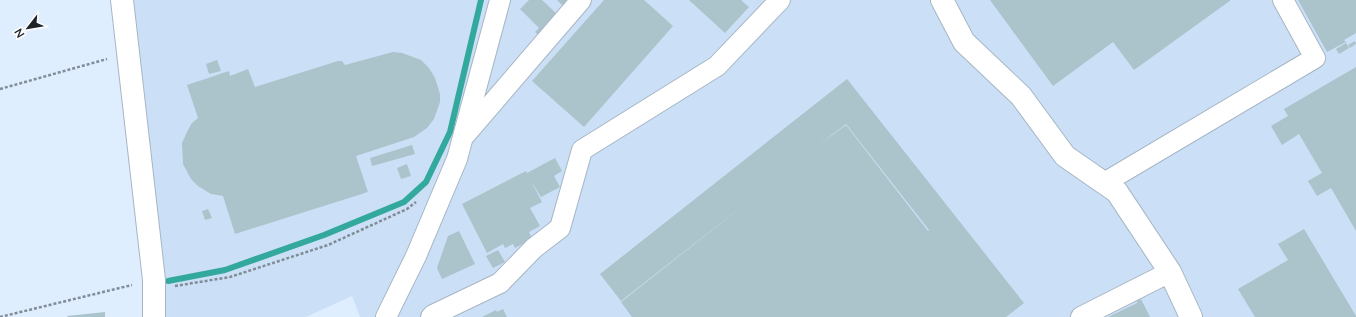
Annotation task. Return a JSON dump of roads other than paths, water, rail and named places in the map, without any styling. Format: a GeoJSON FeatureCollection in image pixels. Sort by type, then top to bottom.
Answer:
{"type":"FeatureCollection","features":[{"type":"Feature","properties":{"kind":"street"},"geometry":{"type":"LineString","coordinates":[[122,0],[154,280],[154,317]]}},
{"type":"Feature","properties":{"kind":"street"},"geometry":{"type":"LineString","coordinates":[[386,317],[416,256],[457,159],[500,0]]}},
{"type":"Feature","properties":{"kind":"street"},"geometry":{"type":"LineString","coordinates":[[462,140],[581,0]]}},
{"type":"Feature","properties":{"kind":"street"},"geometry":{"type":"LineString","coordinates":[[431,317],[432,315],[500,283],[534,248],[560,228],[582,150],[717,66],[780,0]]}},
{"type":"Feature","properties":{"kind":"street"},"geometry":{"type":"LineString","coordinates":[[942,0],[964,42],[1021,96],[1065,156],[1117,192],[1170,272],[1191,317]]}},
{"type":"Feature","properties":{"kind":"street"},"geometry":{"type":"LineString","coordinates":[[1104,183],[1315,58],[1283,0]]}},
{"type":"Feature","properties":{"kind":"street"},"geometry":{"type":"LineString","coordinates":[[1081,317],[1170,272]]}},
{"type":"Feature","properties":{"kind":"waterway"},"geometry":{"type":"LineString","coordinates":[[168,281],[225,270],[324,235],[404,202],[426,182],[450,132],[481,0]]}}]}
